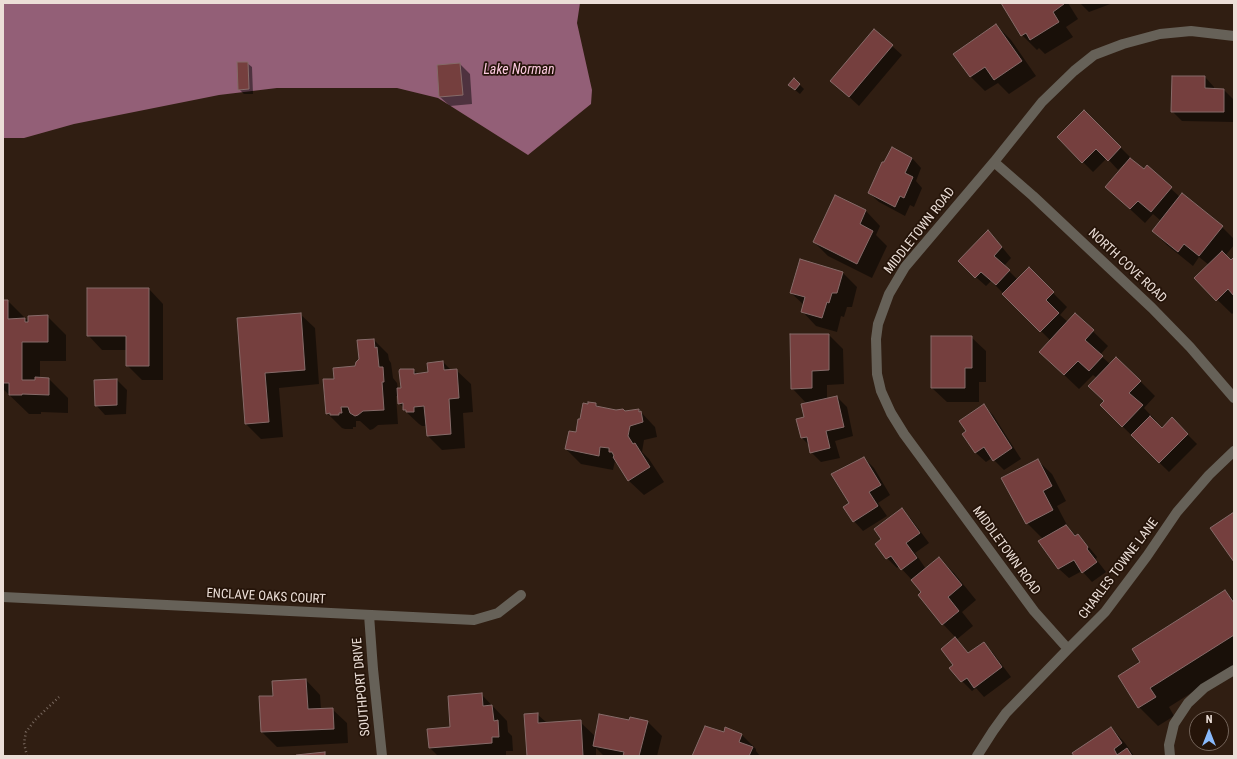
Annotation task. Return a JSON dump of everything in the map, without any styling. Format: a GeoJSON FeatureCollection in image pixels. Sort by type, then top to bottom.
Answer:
{"type":"FeatureCollection","features":[{"type":"Feature","properties":{"kind":"street","name":"MIDDLETOWN ROAD"},"geometry":{"type":"LineString","coordinates":[[1068,648],[1034,611],[890,413],[881,391],[877,374],[876,339],[878,324],[889,294],[905,267],[994,162],[1042,102],[1074,71],[1094,55],[1123,44],[1160,34],[1191,31],[1234,36]]}},
{"type":"Feature","properties":{"kind":"street","name":"NORTH COVE ROAD"},"geometry":{"type":"LineString","coordinates":[[994,162],[1033,196],[1152,308],[1190,347],[1234,398]]}},
{"type":"Feature","properties":{"kind":"street","name":"CHARLES TOWNE LANE"},"geometry":{"type":"LineString","coordinates":[[977,756],[1006,713],[1068,648],[1105,612],[1147,556],[1177,512],[1209,475],[1234,451]]}},
{"type":"Feature","properties":{"kind":"street","name":"ENCLAVE OAKS COURT"},"geometry":{"type":"LineString","coordinates":[[3,597],[474,620],[498,613],[521,595]]}},
{"type":"Feature","properties":{"kind":"street","name":"SOUTHPORT DRIVE"},"geometry":{"type":"LineString","coordinates":[[369,615],[382,756]]}},
{"type":"Feature","properties":{"kind":"street"},"geometry":{"type":"LineString","coordinates":[[1170,756],[1169,746],[1174,724],[1188,703],[1204,688],[1234,670]]}},
{"type":"Feature","properties":{"kind":"path"},"geometry":{"type":"LineString","coordinates":[[27,756],[24,744],[26,732],[35,720],[59,698]]}},
{"type":"Feature","properties":{"kind":"water","name":"Lake Norman"},"geometry":{"type":"Polygon","coordinates":[[[3,3],[580,3],[577,23],[592,90],[591,104],[528,155],[438,98],[397,88],[277,88],[219,95],[74,124],[24,138],[3,138],[3,3]]]}},
{"type":"Feature","properties":{"kind":"building"},"geometry":{"type":"Polygon","coordinates":[[[1001,3],[1064,4],[1053,12],[1059,22],[1030,40],[1026,33],[1021,36],[1001,3]]]}},
{"type":"Feature","properties":{"kind":"building"},"geometry":{"type":"Polygon","coordinates":[[[996,24],[1022,61],[994,80],[985,67],[970,77],[953,54],[996,24]]]}},
{"type":"Feature","properties":{"kind":"building"},"geometry":{"type":"Polygon","coordinates":[[[874,29],[893,45],[849,97],[830,81],[874,29]]]}},
{"type":"Feature","properties":{"kind":"building"},"geometry":{"type":"Polygon","coordinates":[[[237,62],[248,62],[249,89],[238,90],[237,62]]]}},
{"type":"Feature","properties":{"kind":"building"},"geometry":{"type":"Polygon","coordinates":[[[460,63],[463,95],[439,97],[437,65],[460,63]]]}},
{"type":"Feature","properties":{"kind":"building"},"geometry":{"type":"Polygon","coordinates":[[[1172,76],[1205,76],[1205,88],[1224,89],[1224,112],[1171,112],[1172,76]]]}},
{"type":"Feature","properties":{"kind":"building"},"geometry":{"type":"Polygon","coordinates":[[[794,78],[800,84],[795,90],[788,85],[794,78]]]}},
{"type":"Feature","properties":{"kind":"building"},"geometry":{"type":"Polygon","coordinates":[[[1084,110],[1121,147],[1108,161],[1096,149],[1082,163],[1057,137],[1084,110]]]}},
{"type":"Feature","properties":{"kind":"building"},"geometry":{"type":"Polygon","coordinates":[[[892,147],[912,158],[905,173],[913,177],[904,198],[900,196],[895,207],[868,193],[882,162],[884,162],[892,147]]]}},
{"type":"Feature","properties":{"kind":"building"},"geometry":{"type":"Polygon","coordinates":[[[1130,158],[1144,169],[1147,165],[1172,187],[1151,212],[1138,201],[1130,209],[1105,187],[1130,158]]]}},
{"type":"Feature","properties":{"kind":"building"},"geometry":{"type":"Polygon","coordinates":[[[1182,193],[1223,226],[1199,256],[1184,244],[1178,252],[1152,231],[1182,193]]]}},
{"type":"Feature","properties":{"kind":"building"},"geometry":{"type":"Polygon","coordinates":[[[835,195],[866,210],[860,224],[873,231],[857,264],[813,242],[835,195]]]}},
{"type":"Feature","properties":{"kind":"building"},"geometry":{"type":"Polygon","coordinates":[[[988,230],[1002,247],[994,256],[1010,270],[996,285],[981,272],[975,278],[958,261],[988,230]]]}},
{"type":"Feature","properties":{"kind":"building"},"geometry":{"type":"Polygon","coordinates":[[[1222,251],[1231,260],[1234,257],[1234,296],[1228,289],[1216,301],[1194,278],[1222,251]]]}},
{"type":"Feature","properties":{"kind":"building"},"geometry":{"type":"Polygon","coordinates":[[[800,259],[843,272],[837,293],[832,293],[829,303],[827,302],[822,318],[801,312],[805,297],[790,293],[800,259]]]}},
{"type":"Feature","properties":{"kind":"building"},"geometry":{"type":"Polygon","coordinates":[[[1029,267],[1054,292],[1046,300],[1059,313],[1040,332],[1002,294],[1029,267]]]}},
{"type":"Feature","properties":{"kind":"building"},"geometry":{"type":"Polygon","coordinates":[[[87,288],[149,288],[149,366],[126,366],[126,336],[87,336],[87,288]]]}},
{"type":"Feature","properties":{"kind":"building"},"geometry":{"type":"Polygon","coordinates":[[[3,300],[8,300],[8,319],[25,318],[25,322],[28,322],[28,316],[48,315],[48,342],[22,342],[22,380],[35,380],[35,377],[49,378],[49,395],[9,395],[9,383],[3,383],[3,300]]]}},
{"type":"Feature","properties":{"kind":"building"},"geometry":{"type":"Polygon","coordinates":[[[301,313],[305,370],[265,373],[269,422],[245,424],[237,318],[301,313]]]}},
{"type":"Feature","properties":{"kind":"building"},"geometry":{"type":"Polygon","coordinates":[[[1075,313],[1094,330],[1085,340],[1103,356],[1089,371],[1078,361],[1064,375],[1039,352],[1075,313]]]}},
{"type":"Feature","properties":{"kind":"building"},"geometry":{"type":"Polygon","coordinates":[[[790,334],[829,334],[829,370],[812,371],[812,388],[791,389],[790,334]]]}},
{"type":"Feature","properties":{"kind":"building"},"geometry":{"type":"Polygon","coordinates":[[[931,336],[972,336],[972,368],[965,368],[965,388],[931,388],[931,336]]]}},
{"type":"Feature","properties":{"kind":"building"},"geometry":{"type":"Polygon","coordinates":[[[374,339],[375,348],[377,347],[379,367],[383,367],[384,382],[382,382],[384,410],[363,411],[355,416],[350,413],[348,407],[341,407],[342,413],[339,413],[339,415],[330,415],[330,413],[326,414],[323,379],[334,379],[333,368],[355,366],[359,359],[357,340],[374,339]]]}},
{"type":"Feature","properties":{"kind":"building"},"geometry":{"type":"Polygon","coordinates":[[[1116,357],[1141,381],[1129,393],[1143,405],[1122,427],[1100,405],[1104,401],[1088,386],[1116,357]]]}},
{"type":"Feature","properties":{"kind":"building"},"geometry":{"type":"Polygon","coordinates":[[[443,361],[444,370],[457,369],[459,398],[449,399],[451,434],[427,436],[424,406],[414,407],[414,412],[406,412],[406,410],[403,410],[403,403],[398,404],[397,388],[401,388],[399,371],[400,369],[414,369],[414,374],[428,372],[427,363],[443,361]]]}},
{"type":"Feature","properties":{"kind":"building"},"geometry":{"type":"Polygon","coordinates":[[[117,379],[117,405],[95,406],[94,380],[117,379]]]}},
{"type":"Feature","properties":{"kind":"building"},"geometry":{"type":"Polygon","coordinates":[[[837,396],[844,427],[826,431],[830,448],[810,453],[807,437],[801,438],[796,419],[804,417],[801,404],[837,396]]]}},
{"type":"Feature","properties":{"kind":"building"},"geometry":{"type":"Polygon","coordinates":[[[588,402],[596,403],[596,406],[616,410],[623,409],[625,411],[639,409],[639,412],[641,411],[643,422],[630,426],[628,436],[633,444],[635,443],[650,467],[628,481],[613,457],[612,452],[609,452],[609,448],[600,447],[599,456],[565,449],[569,431],[576,432],[583,403],[588,404],[588,402]]]}},
{"type":"Feature","properties":{"kind":"building"},"geometry":{"type":"Polygon","coordinates":[[[984,404],[1012,448],[993,461],[984,447],[975,453],[962,434],[966,431],[959,421],[984,404]]]}},
{"type":"Feature","properties":{"kind":"building"},"geometry":{"type":"Polygon","coordinates":[[[1150,416],[1162,428],[1172,417],[1188,434],[1159,463],[1131,435],[1150,416]]]}},
{"type":"Feature","properties":{"kind":"building"},"geometry":{"type":"Polygon","coordinates":[[[864,457],[881,485],[869,492],[878,506],[853,522],[843,507],[849,503],[831,474],[864,457]]]}},
{"type":"Feature","properties":{"kind":"building"},"geometry":{"type":"Polygon","coordinates":[[[1038,459],[1052,486],[1043,491],[1053,510],[1026,524],[1001,478],[1038,459]]]}},
{"type":"Feature","properties":{"kind":"building"},"geometry":{"type":"Polygon","coordinates":[[[902,508],[920,533],[906,543],[917,558],[901,570],[891,556],[886,559],[875,544],[881,539],[874,529],[902,508]]]}},
{"type":"Feature","properties":{"kind":"building"},"geometry":{"type":"Polygon","coordinates":[[[1234,512],[1234,562],[1210,528],[1234,512]]]}},
{"type":"Feature","properties":{"kind":"building"},"geometry":{"type":"Polygon","coordinates":[[[1066,525],[1075,536],[1078,534],[1097,562],[1082,573],[1074,560],[1058,569],[1038,541],[1066,525]]]}},
{"type":"Feature","properties":{"kind":"building"},"geometry":{"type":"Polygon","coordinates":[[[939,557],[962,585],[948,597],[959,611],[942,625],[918,595],[921,592],[911,580],[939,557]]]}},
{"type":"Feature","properties":{"kind":"building"},"geometry":{"type":"Polygon","coordinates":[[[1225,590],[1234,603],[1234,635],[1150,688],[1156,697],[1138,708],[1118,676],[1140,662],[1132,649],[1225,590]]]}},
{"type":"Feature","properties":{"kind":"building"},"geometry":{"type":"Polygon","coordinates":[[[955,637],[968,653],[984,642],[1002,667],[974,688],[967,678],[961,682],[949,668],[953,665],[941,649],[955,637]]]}},
{"type":"Feature","properties":{"kind":"building"},"geometry":{"type":"Polygon","coordinates":[[[306,679],[308,709],[333,708],[334,729],[261,732],[259,696],[273,696],[272,681],[306,679]]]}},
{"type":"Feature","properties":{"kind":"building"},"geometry":{"type":"Polygon","coordinates":[[[482,693],[483,706],[492,705],[494,721],[498,720],[499,737],[492,737],[492,743],[429,748],[427,729],[450,727],[448,696],[482,693]]]}},
{"type":"Feature","properties":{"kind":"building"},"geometry":{"type":"Polygon","coordinates":[[[538,713],[538,723],[581,720],[583,756],[527,756],[524,714],[538,713]]]}},
{"type":"Feature","properties":{"kind":"building"},"geometry":{"type":"Polygon","coordinates":[[[599,714],[629,720],[630,717],[648,721],[639,756],[623,756],[624,752],[593,746],[599,714]]]}},
{"type":"Feature","properties":{"kind":"building"},"geometry":{"type":"Polygon","coordinates":[[[705,726],[724,732],[725,727],[742,734],[739,742],[753,747],[749,756],[692,756],[705,726]]]}},
{"type":"Feature","properties":{"kind":"building"},"geometry":{"type":"Polygon","coordinates":[[[1111,727],[1122,743],[1114,749],[1117,755],[1127,748],[1132,756],[1074,756],[1072,753],[1111,727]]]}},
{"type":"Feature","properties":{"kind":"building"},"geometry":{"type":"Polygon","coordinates":[[[325,752],[325,756],[296,756],[296,755],[325,752]]]}}]}
